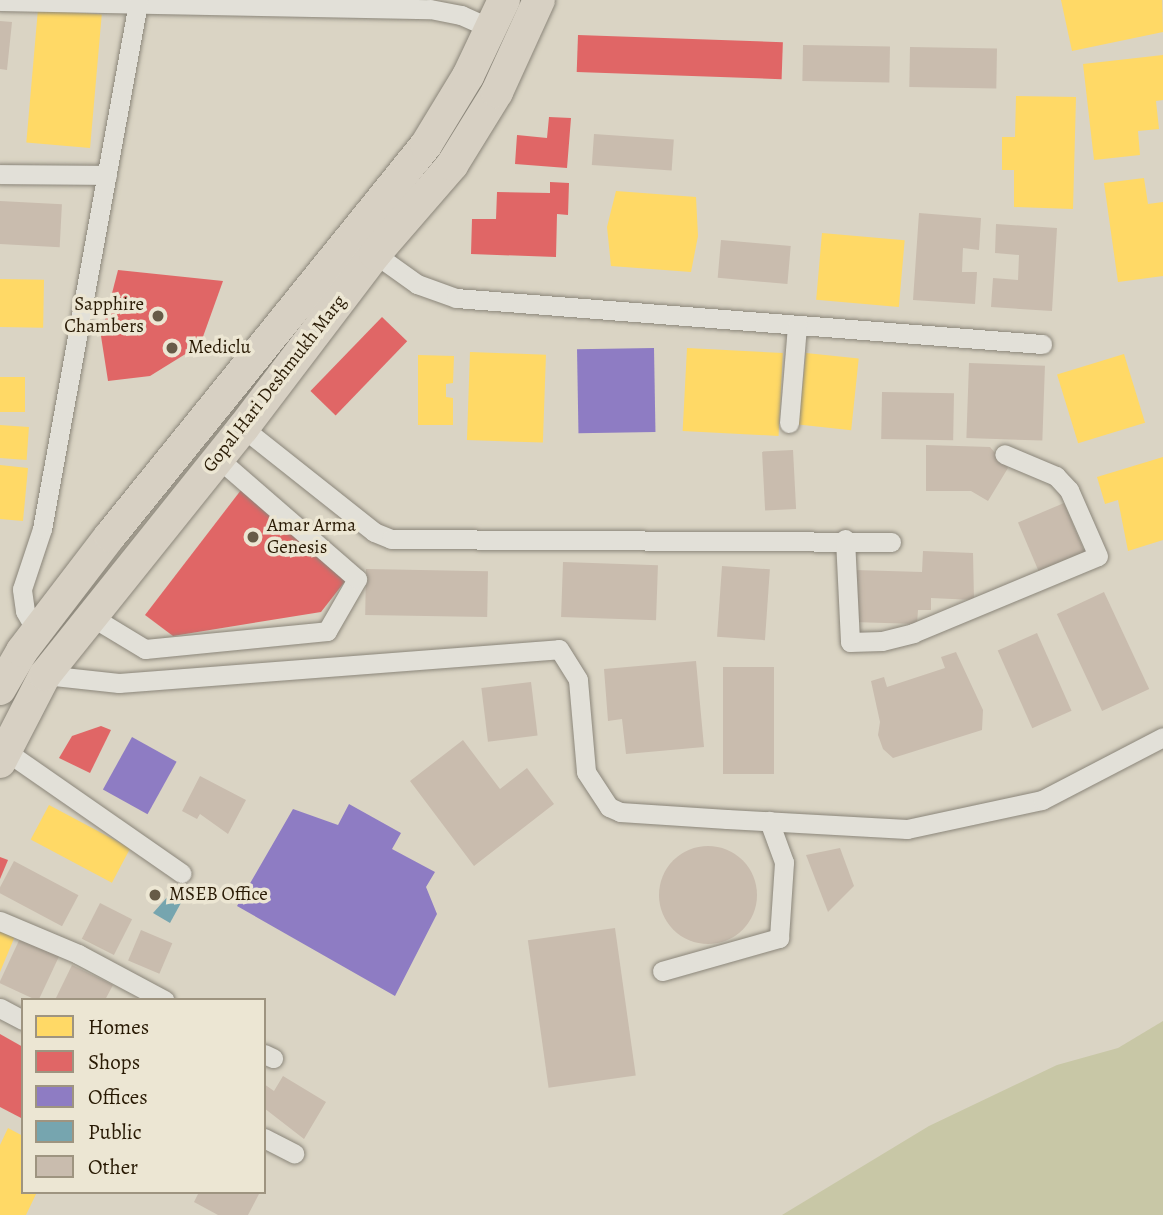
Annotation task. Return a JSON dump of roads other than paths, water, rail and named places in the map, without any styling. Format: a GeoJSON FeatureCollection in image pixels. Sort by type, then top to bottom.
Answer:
{"type":"FeatureCollection","features":[{"type":"Feature","properties":{"kind":"main road","name":"Gopal Hari Deshmukh Marg"},"geometry":{"type":"LineString","coordinates":[[0,690],[30,642],[426,145],[492,29],[504,0]]}},
{"type":"Feature","properties":{"kind":"main road","name":"Gopal Hari Deshmukh Marg"},"geometry":{"type":"LineString","coordinates":[[2,753],[12,707],[45,675],[92,617],[243,428],[375,254],[452,164],[497,92],[539,0]]}},
{"type":"Feature","properties":{"kind":"street"},"geometry":{"type":"LineString","coordinates":[[0,1],[430,9],[461,15],[492,29]]}},
{"type":"Feature","properties":{"kind":"street"},"geometry":{"type":"LineString","coordinates":[[138,4],[42,528],[22,589],[30,642],[45,675],[119,683],[559,649],[578,680],[586,772],[609,807],[620,812],[907,829],[1042,800],[1163,737]]}},
{"type":"Feature","properties":{"kind":"street"},"geometry":{"type":"LineString","coordinates":[[0,174],[107,175]]}},
{"type":"Feature","properties":{"kind":"street"},"geometry":{"type":"LineString","coordinates":[[375,254],[416,284],[456,298],[1042,345]]}},
{"type":"Feature","properties":{"kind":"street"},"geometry":{"type":"LineString","coordinates":[[789,423],[797,325]]}},
{"type":"Feature","properties":{"kind":"street"},"geometry":{"type":"LineString","coordinates":[[243,428],[374,532],[391,540],[845,539],[891,542]]}},
{"type":"Feature","properties":{"kind":"street"},"geometry":{"type":"LineString","coordinates":[[845,539],[850,642],[882,641],[913,633],[1098,556],[1069,490],[1056,476],[1004,454]]}},
{"type":"Feature","properties":{"kind":"street"},"geometry":{"type":"LineString","coordinates":[[92,617],[145,649],[327,631],[358,579],[218,458]]}},
{"type":"Feature","properties":{"kind":"street"},"geometry":{"type":"LineString","coordinates":[[2,753],[181,873]]}},
{"type":"Feature","properties":{"kind":"street"},"geometry":{"type":"LineString","coordinates":[[662,971],[779,938],[784,862],[769,821]]}},
{"type":"Feature","properties":{"kind":"street"},"geometry":{"type":"LineString","coordinates":[[0,921],[78,954],[159,998]]}},
{"type":"Feature","properties":{"kind":"street"},"geometry":{"type":"LineString","coordinates":[[0,1008],[21,1019]]}},
{"type":"Feature","properties":{"kind":"street"},"geometry":{"type":"LineString","coordinates":[[266,1139],[295,1153]]}},
{"type":"Feature","properties":{"kind":"place","name":"Sapphire Chambers"},"geometry":{"type":"Point","coordinates":[158,316]}},
{"type":"Feature","properties":{"kind":"place","name":"Mediclu"},"geometry":{"type":"Point","coordinates":[172,348]}},
{"type":"Feature","properties":{"kind":"place","name":"Amar Arma Genesis"},"geometry":{"type":"Point","coordinates":[253,537]}},
{"type":"Feature","properties":{"kind":"place","name":"MSEB Office"},"geometry":{"type":"Point","coordinates":[155,895]}}]}
